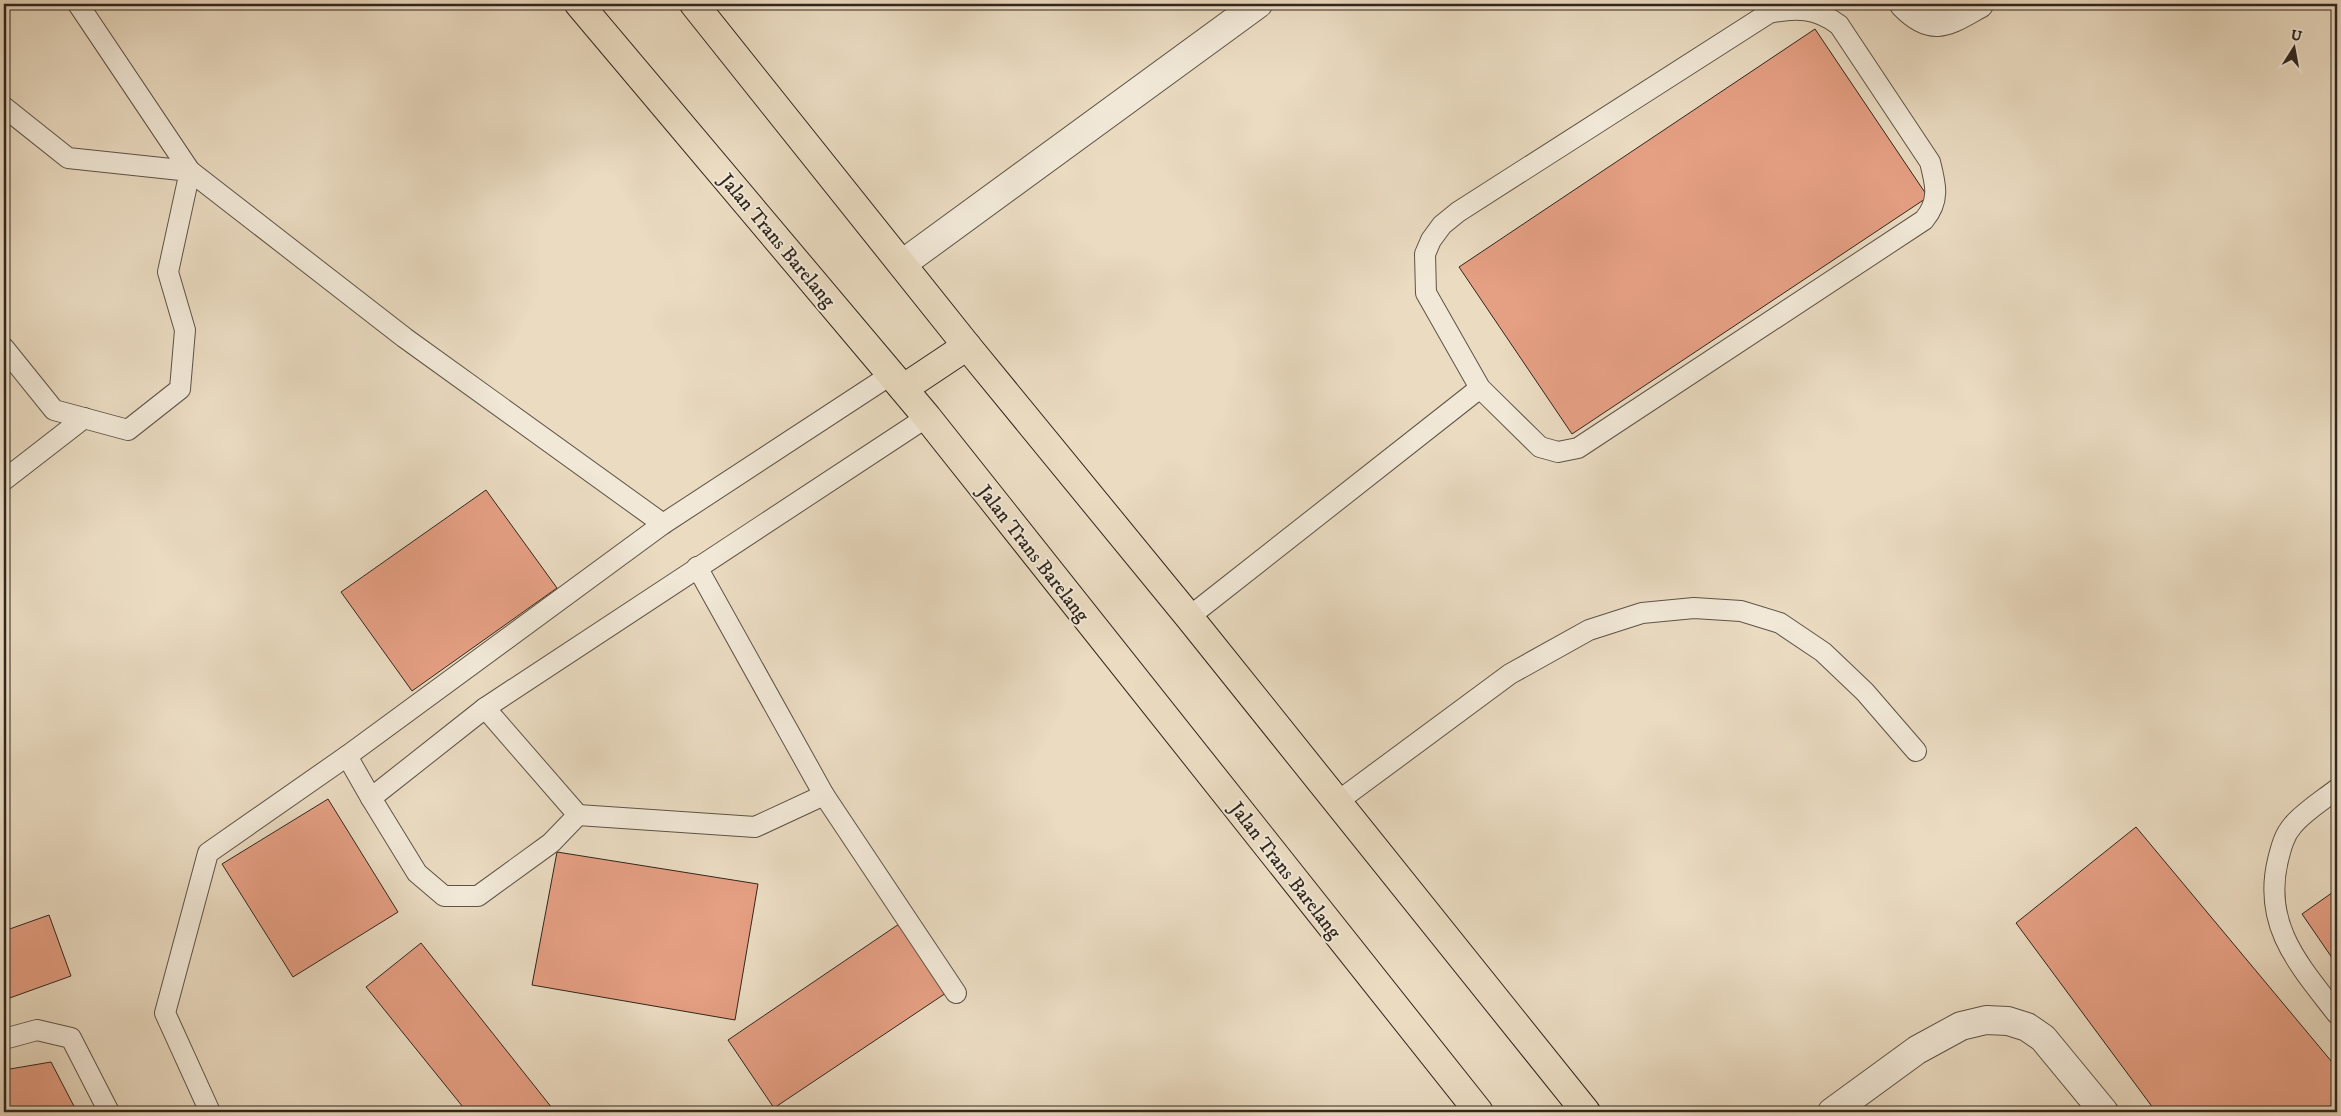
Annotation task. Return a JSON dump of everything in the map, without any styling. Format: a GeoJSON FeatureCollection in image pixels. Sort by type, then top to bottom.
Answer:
{"type":"FeatureCollection","features":[{"type":"Feature","properties":{"kind":"highway","name":"Jalan Trans Barelang"},"geometry":{"type":"LineString","coordinates":[[579,4],[898,381],[1479,1112]]}},
{"type":"Feature","properties":{"kind":"highway"},"geometry":{"type":"LineString","coordinates":[[694,4],[967,346],[1189,617],[1586,1112]]}},
{"type":"Feature","properties":{"kind":"highway"},"geometry":{"type":"LineString","coordinates":[[898,381],[967,346]]}},
{"type":"Feature","properties":{"kind":"street"},"geometry":{"type":"LineString","coordinates":[[1904,4],[1924,20],[1935,23],[1944,22],[1980,4]]}},
{"type":"Feature","properties":{"kind":"street"},"geometry":{"type":"LineString","coordinates":[[902,264],[1250,6]]}},
{"type":"Feature","properties":{"kind":"street"},"geometry":{"type":"LineString","coordinates":[[1832,1112],[1917,1050],[1961,1026],[1986,1020],[2008,1021],[2028,1028],[2044,1038],[2104,1112]]}},
{"type":"Feature","properties":{"kind":"lane"},"geometry":{"type":"LineString","coordinates":[[78,4],[190,171],[406,338],[664,524]]}},
{"type":"Feature","properties":{"kind":"lane"},"geometry":{"type":"LineString","coordinates":[[1791,8],[1816,11],[1828,16],[1839,25],[1930,162],[1936,182],[1935,199],[1932,211],[1924,220],[1578,448],[1558,452],[1540,448],[1480,388],[1426,293],[1425,254],[1431,240],[1442,225],[1458,212],[1769,13],[1791,8]]}},
{"type":"Feature","properties":{"kind":"lane"},"geometry":{"type":"LineString","coordinates":[[4,107],[68,158],[190,171]]}},
{"type":"Feature","properties":{"kind":"lane"},"geometry":{"type":"LineString","coordinates":[[4,348],[54,410],[128,430],[180,389],[185,330],[168,272],[190,171]]}},
{"type":"Feature","properties":{"kind":"lane"},"geometry":{"type":"LineString","coordinates":[[210,1112],[164,1013],[208,853],[347,756],[664,524],[898,381]]}},
{"type":"Feature","properties":{"kind":"lane"},"geometry":{"type":"LineString","coordinates":[[1189,617],[1480,388]]}},
{"type":"Feature","properties":{"kind":"lane"},"geometry":{"type":"LineString","coordinates":[[371,798],[486,708],[927,417]]}},
{"type":"Feature","properties":{"kind":"lane"},"geometry":{"type":"LineString","coordinates":[[4,480],[84,418]]}},
{"type":"Feature","properties":{"kind":"lane"},"geometry":{"type":"LineString","coordinates":[[697,567],[824,795],[956,993]]}},
{"type":"Feature","properties":{"kind":"lane"},"geometry":{"type":"LineString","coordinates":[[1337,802],[1510,674],[1589,630],[1642,613],[1694,608],[1740,611],[1780,624],[1830,659],[1865,692],[1916,751]]}},
{"type":"Feature","properties":{"kind":"lane"},"geometry":{"type":"LineString","coordinates":[[486,708],[578,816],[755,827],[824,795]]}},
{"type":"Feature","properties":{"kind":"lane"},"geometry":{"type":"LineString","coordinates":[[347,756],[417,873],[444,896],[478,896],[551,843],[578,816]]}},
{"type":"Feature","properties":{"kind":"lane"},"geometry":{"type":"LineString","coordinates":[[2337,788],[2292,826],[2282,844],[2275,872],[2274,898],[2278,925],[2301,967],[2337,1014]]}},
{"type":"Feature","properties":{"kind":"lane"},"geometry":{"type":"LineString","coordinates":[[4,1039],[37,1030],[71,1038],[109,1112]]}},
{"type":"Feature","properties":{"kind":"building"},"geometry":{"type":"Polygon","coordinates":[[[1815,29],[1928,197],[1572,434],[1459,267],[1815,29]]]}},
{"type":"Feature","properties":{"kind":"building"},"geometry":{"type":"Polygon","coordinates":[[[486,490],[557,588],[412,691],[341,592],[486,490]]]}},
{"type":"Feature","properties":{"kind":"building"},"geometry":{"type":"Polygon","coordinates":[[[328,799],[398,912],[293,977],[222,864],[328,799]]]}},
{"type":"Feature","properties":{"kind":"building"},"geometry":{"type":"Polygon","coordinates":[[[2136,827],[2337,1068],[2337,1112],[2156,1112],[2016,923],[2136,827]]]}},
{"type":"Feature","properties":{"kind":"building"},"geometry":{"type":"Polygon","coordinates":[[[557,852],[758,884],[735,1020],[532,985],[557,852]]]}},
{"type":"Feature","properties":{"kind":"building"},"geometry":{"type":"Polygon","coordinates":[[[2336,890],[2337,892],[2337,965],[2302,914],[2336,890]]]}},
{"type":"Feature","properties":{"kind":"building"},"geometry":{"type":"Polygon","coordinates":[[[49,915],[71,976],[4,1000],[4,931],[49,915]]]}},
{"type":"Feature","properties":{"kind":"building"},"geometry":{"type":"Polygon","coordinates":[[[899,924],[946,993],[774,1108],[728,1040],[899,924]]]}},
{"type":"Feature","properties":{"kind":"building"},"geometry":{"type":"Polygon","coordinates":[[[421,943],[552,1108],[547,1112],[467,1112],[366,987],[421,943]]]}},
{"type":"Feature","properties":{"kind":"building"},"geometry":{"type":"Polygon","coordinates":[[[51,1062],[77,1112],[4,1112],[4,1070],[51,1062]]]}}]}
